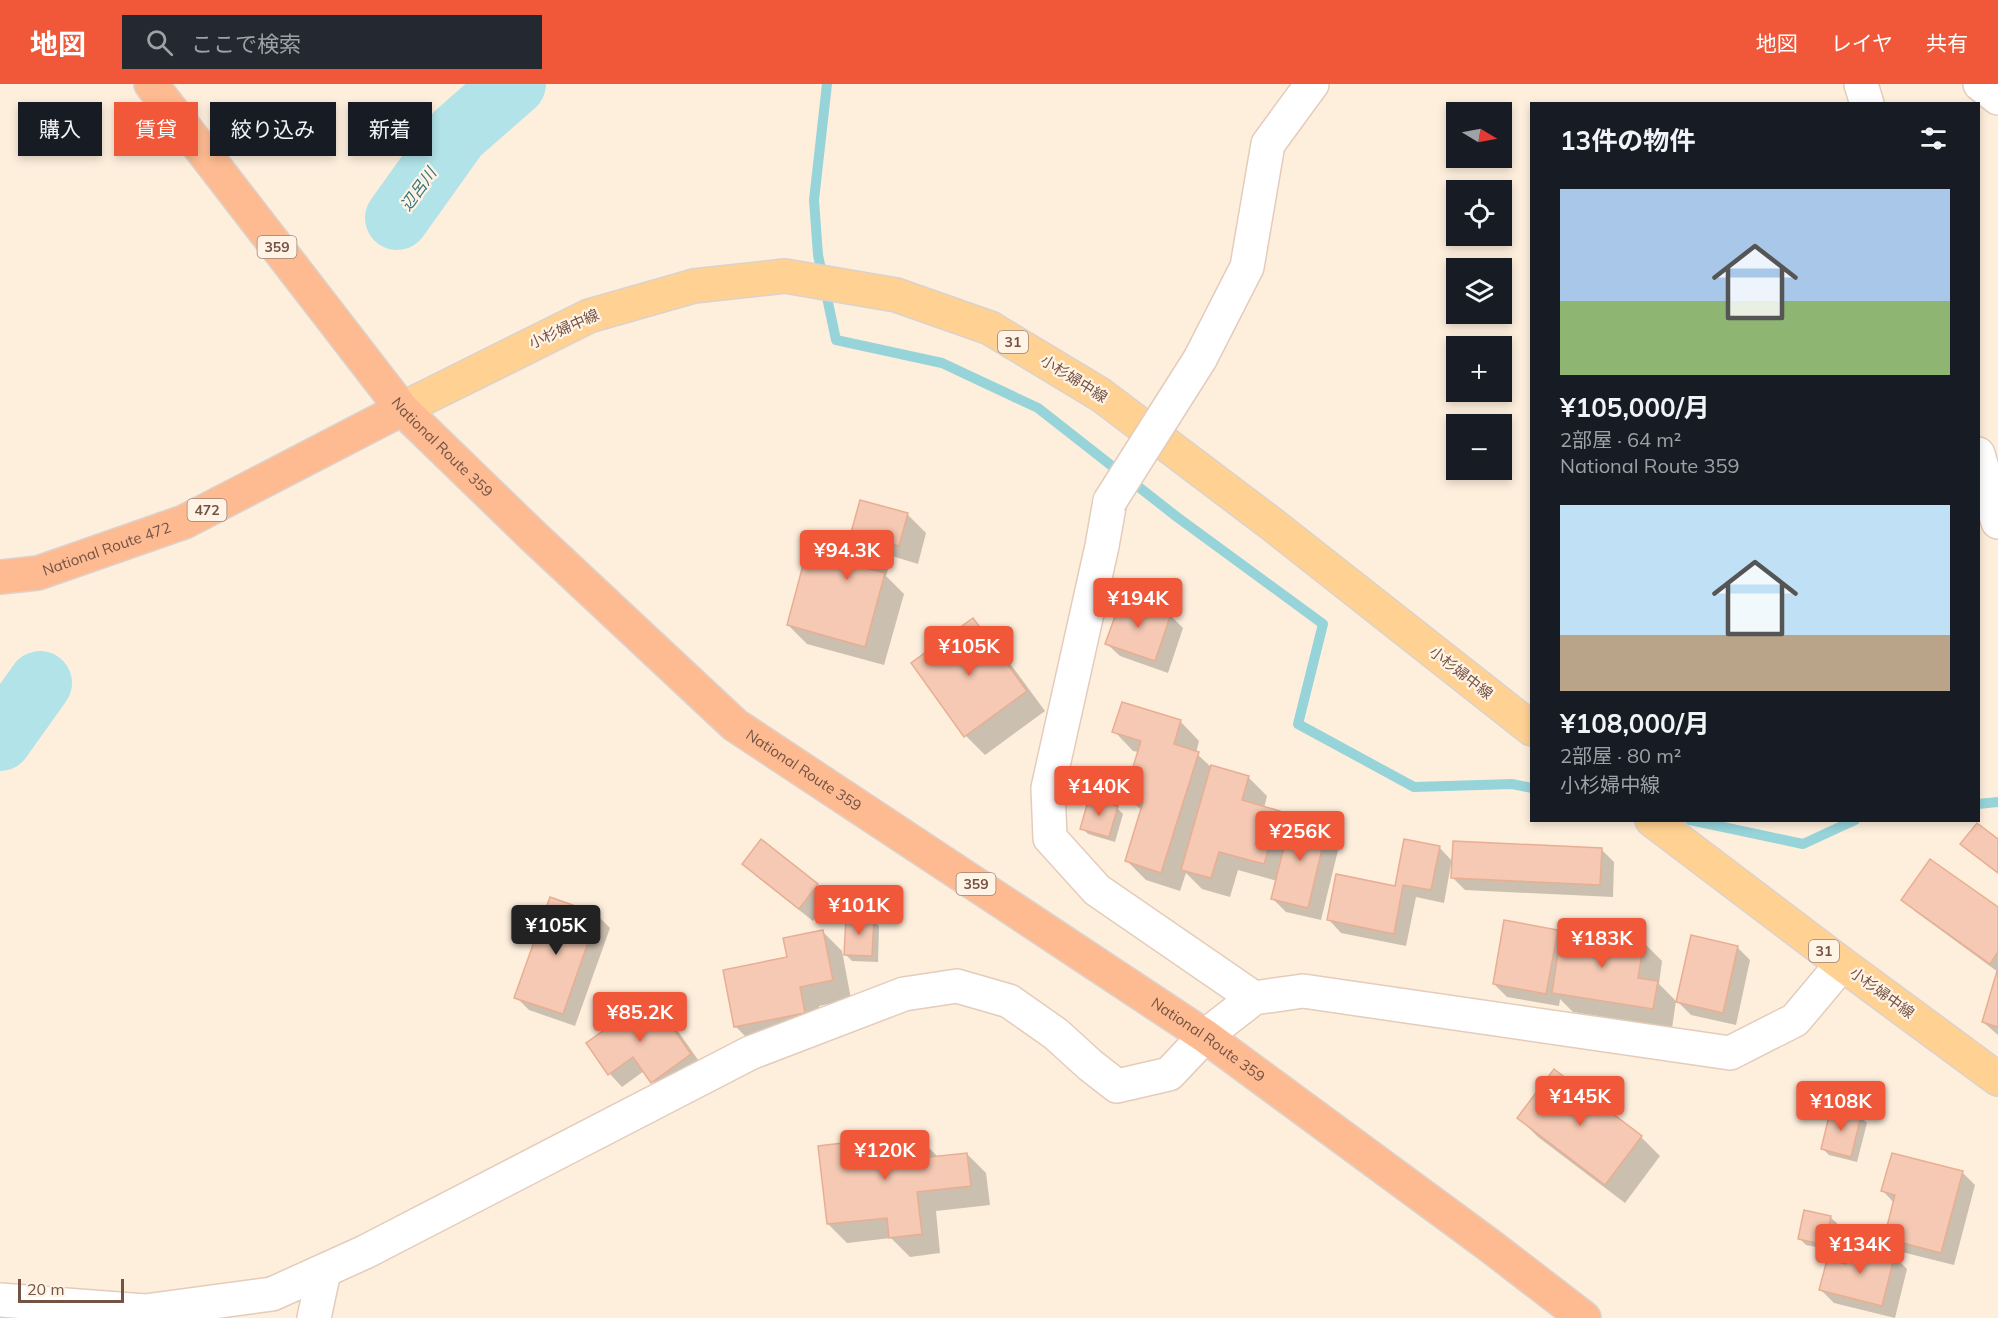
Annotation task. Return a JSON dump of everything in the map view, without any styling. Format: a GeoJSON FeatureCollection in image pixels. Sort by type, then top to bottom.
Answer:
{"type":"FeatureCollection","features":[{"type":"Feature","properties":{"kind":"highway","name":"National Route 359"},"geometry":{"type":"LineString","coordinates":[[151,84],[402,409],[533,536],[735,725],[1204,1036],[1490,1245],[1584,1318]]}},
{"type":"Feature","properties":{"kind":"highway","name":"National Route 472"},"geometry":{"type":"LineString","coordinates":[[0,577],[38,573],[184,522],[402,409]]}},
{"type":"Feature","properties":{"kind":"main road","name":"小杉婦中線"},"geometry":{"type":"LineString","coordinates":[[402,409],[588,316],[694,286],[785,276],[896,295],[990,328],[1101,395],[1273,525],[1530,727]]}},
{"type":"Feature","properties":{"kind":"main road","name":"小杉婦中線"},"geometry":{"type":"LineString","coordinates":[[1655,822],[1842,964],[1998,1078]]}},
{"type":"Feature","properties":{"kind":"street"},"geometry":{"type":"LineString","coordinates":[[1254,998],[1097,890],[1050,838],[1048,788],[1100,557],[1110,501],[1200,359],[1247,267],[1268,144],[1312,84]]}},
{"type":"Feature","properties":{"kind":"street"},"geometry":{"type":"LineString","coordinates":[[1861,84],[1866,102]]}},
{"type":"Feature","properties":{"kind":"street"},"geometry":{"type":"LineString","coordinates":[[1980,84],[1998,98]]}},
{"type":"Feature","properties":{"kind":"street"},"geometry":{"type":"LineString","coordinates":[[1980,461],[1998,522]]}},
{"type":"Feature","properties":{"kind":"street"},"geometry":{"type":"LineString","coordinates":[[0,1300],[145,1311],[272,1294],[365,1252],[750,1053],[904,994],[957,986],[1009,1001],[1056,1034],[1117,1086],[1169,1074],[1204,1036],[1254,998],[1303,991],[1730,1053],[1795,1020],[1842,964]]}},
{"type":"Feature","properties":{"kind":"street"},"geometry":{"type":"LineString","coordinates":[[314,1318],[324,1271]]}},
{"type":"Feature","properties":{"kind":"building"},"geometry":{"type":"Polygon","coordinates":[[[860,500],[908,513],[899,546],[873,538],[865,568],[885,573],[865,647],[787,625],[806,554],[842,565],[860,500]]]}},
{"type":"Feature","properties":{"kind":"building"},"geometry":{"type":"Polygon","coordinates":[[[1122,597],[1171,614],[1155,661],[1105,644],[1122,597]]]}},
{"type":"Feature","properties":{"kind":"building"},"geometry":{"type":"Polygon","coordinates":[[[973,618],[1027,691],[964,737],[911,663],[973,618]]]}},
{"type":"Feature","properties":{"kind":"building"},"geometry":{"type":"Polygon","coordinates":[[[1122,702],[1181,720],[1174,744],[1199,752],[1161,873],[1125,861],[1143,802],[1124,796],[1141,741],[1112,732],[1122,702]]]}},
{"type":"Feature","properties":{"kind":"building"},"geometry":{"type":"Polygon","coordinates":[[[1211,765],[1249,776],[1242,800],[1280,811],[1264,864],[1219,852],[1211,878],[1181,870],[1211,765]]]}},
{"type":"Feature","properties":{"kind":"building"},"geometry":{"type":"Polygon","coordinates":[[[1089,798],[1118,806],[1109,837],[1080,829],[1089,798]]]}},
{"type":"Feature","properties":{"kind":"building"},"geometry":{"type":"Polygon","coordinates":[[[1292,815],[1328,824],[1308,908],[1271,899],[1292,815]]]}},
{"type":"Feature","properties":{"kind":"building"},"geometry":{"type":"Polygon","coordinates":[[[1977,823],[1998,839],[1998,873],[1960,844],[1977,823]]]}},
{"type":"Feature","properties":{"kind":"building"},"geometry":{"type":"Polygon","coordinates":[[[761,839],[818,884],[799,909],[742,864],[761,839]]]}},
{"type":"Feature","properties":{"kind":"building"},"geometry":{"type":"Polygon","coordinates":[[[1404,839],[1440,846],[1431,890],[1403,885],[1394,934],[1327,920],[1336,874],[1395,886],[1404,839]]]}},
{"type":"Feature","properties":{"kind":"building"},"geometry":{"type":"Polygon","coordinates":[[[1453,841],[1602,848],[1600,885],[1451,878],[1453,841]]]}},
{"type":"Feature","properties":{"kind":"building"},"geometry":{"type":"Polygon","coordinates":[[[1930,859],[1998,907],[1998,952],[1990,964],[1901,900],[1930,859]]]}},
{"type":"Feature","properties":{"kind":"building"},"geometry":{"type":"Polygon","coordinates":[[[550,897],[598,914],[563,1014],[514,998],[550,897]]]}},
{"type":"Feature","properties":{"kind":"building"},"geometry":{"type":"Polygon","coordinates":[[[846,917],[874,918],[872,956],[844,955],[846,917]]]}},
{"type":"Feature","properties":{"kind":"building"},"geometry":{"type":"Polygon","coordinates":[[[1504,920],[1558,930],[1546,994],[1493,984],[1504,920]]]}},
{"type":"Feature","properties":{"kind":"building"},"geometry":{"type":"Polygon","coordinates":[[[1562,927],[1644,941],[1638,978],[1658,981],[1653,1009],[1552,993],[1562,927]]]}},
{"type":"Feature","properties":{"kind":"building"},"geometry":{"type":"Polygon","coordinates":[[[823,930],[833,980],[800,987],[805,1013],[734,1027],[723,970],[787,957],[783,938],[823,930]]]}},
{"type":"Feature","properties":{"kind":"building"},"geometry":{"type":"Polygon","coordinates":[[[1691,935],[1738,946],[1723,1013],[1676,1002],[1691,935]]]}},
{"type":"Feature","properties":{"kind":"building"},"geometry":{"type":"Polygon","coordinates":[[[1998,971],[1998,1027],[1982,1022],[1998,971]]]}},
{"type":"Feature","properties":{"kind":"building"},"geometry":{"type":"Polygon","coordinates":[[[651,997],[691,1054],[651,1083],[633,1057],[608,1075],[586,1043],[651,997]]]}},
{"type":"Feature","properties":{"kind":"building"},"geometry":{"type":"Polygon","coordinates":[[[1554,1069],[1642,1136],[1605,1185],[1517,1118],[1554,1069]]]}},
{"type":"Feature","properties":{"kind":"building"},"geometry":{"type":"Polygon","coordinates":[[[1831,1108],[1861,1116],[1851,1157],[1821,1149],[1831,1108]]]}},
{"type":"Feature","properties":{"kind":"building"},"geometry":{"type":"Polygon","coordinates":[[[917,1134],[920,1158],[967,1153],[971,1186],[917,1192],[922,1234],[889,1238],[887,1218],[827,1224],[818,1146],[917,1134]]]}},
{"type":"Feature","properties":{"kind":"building"},"geometry":{"type":"Polygon","coordinates":[[[1892,1153],[1963,1171],[1941,1253],[1884,1238],[1895,1195],[1881,1191],[1892,1153]]]}},
{"type":"Feature","properties":{"kind":"building"},"geometry":{"type":"Polygon","coordinates":[[[1804,1210],[1831,1216],[1825,1245],[1798,1239],[1804,1210]]]}},
{"type":"Feature","properties":{"kind":"building"},"geometry":{"type":"Polygon","coordinates":[[[1852,1243],[1895,1254],[1882,1306],[1819,1290],[1827,1260],[1846,1264],[1852,1243]]]}},
{"type":"Feature","properties":{"kind":"waterway","name":"辺呂川"},"geometry":{"type":"LineString","coordinates":[[397,218],[457,134],[514,84]]}},
{"type":"Feature","properties":{"kind":"waterway"},"geometry":{"type":"LineString","coordinates":[[827,84],[814,200],[818,255],[836,340],[942,363],[1038,408],[1177,517],[1323,624],[1298,724],[1414,787],[1512,784],[1530,788]]}},
{"type":"Feature","properties":{"kind":"waterway","name":"辺呂川"},"geometry":{"type":"LineString","coordinates":[[0,739],[40,683]]}},
{"type":"Feature","properties":{"kind":"waterway"},"geometry":{"type":"LineString","coordinates":[[1980,804],[1998,802]]}},
{"type":"Feature","properties":{"kind":"waterway"},"geometry":{"type":"LineString","coordinates":[[1699,822],[1803,844],[1851,822]]}}]}
